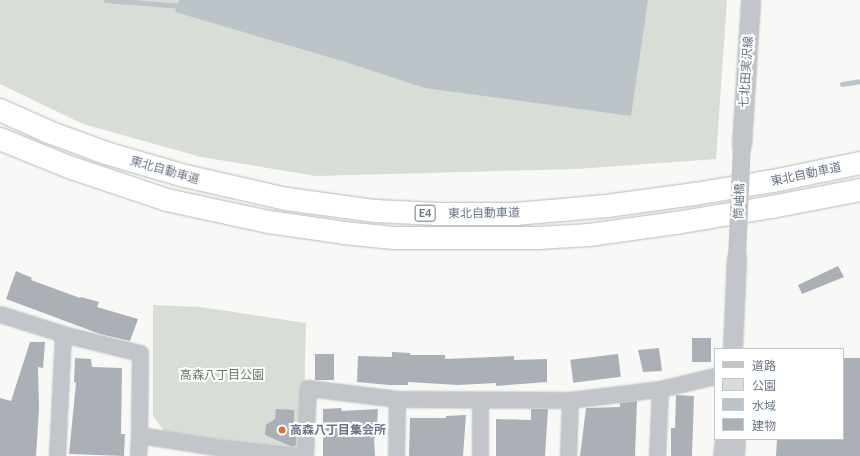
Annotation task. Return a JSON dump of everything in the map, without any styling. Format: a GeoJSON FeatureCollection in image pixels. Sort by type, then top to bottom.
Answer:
{"type":"FeatureCollection","features":[{"type":"Feature","properties":{"kind":"highway","name":"東北自動車道"},"geometry":{"type":"LineString","coordinates":[[0,110],[49,132],[106,153],[234,189],[287,199],[374,210],[438,214],[515,214],[607,206],[711,192],[860,162]]}},
{"type":"Feature","properties":{"kind":"highway","name":"E4"},"geometry":{"type":"LineString","coordinates":[[0,139],[69,167],[167,200],[269,222],[344,233],[394,238],[538,238],[589,235],[676,223],[860,190]]}},
{"type":"Feature","properties":{"kind":"street","name":"七北田実沢線"},"geometry":{"type":"LineString","coordinates":[[742,145],[751,0]]}},
{"type":"Feature","properties":{"kind":"street","name":"筒岫橋"},"geometry":{"type":"LineString","coordinates":[[733,348],[742,145]]}},
{"type":"Feature","properties":{"kind":"street"},"geometry":{"type":"LineString","coordinates":[[0,314],[63,334],[140,353],[138,456]]}},
{"type":"Feature","properties":{"kind":"street"},"geometry":{"type":"LineString","coordinates":[[57,456],[63,334]]}},
{"type":"Feature","properties":{"kind":"street"},"geometry":{"type":"LineString","coordinates":[[305,456],[308,388],[397,399],[570,400],[660,389],[714,376]]}},
{"type":"Feature","properties":{"kind":"street"},"geometry":{"type":"LineString","coordinates":[[656,456],[660,389]]}},
{"type":"Feature","properties":{"kind":"street"},"geometry":{"type":"LineString","coordinates":[[396,456],[397,399]]}},
{"type":"Feature","properties":{"kind":"street"},"geometry":{"type":"LineString","coordinates":[[480,400],[480,456]]}},
{"type":"Feature","properties":{"kind":"street"},"geometry":{"type":"LineString","coordinates":[[568,456],[570,400]]}},
{"type":"Feature","properties":{"kind":"street"},"geometry":{"type":"LineString","coordinates":[[139,435],[222,452],[296,456]]}},
{"type":"Feature","properties":{"kind":"street"},"geometry":{"type":"LineString","coordinates":[[721,456],[723,440]]}},
{"type":"Feature","properties":{"kind":"street"},"geometry":{"type":"LineString","coordinates":[[736,456],[737,440]]}},
{"type":"Feature","properties":{"kind":"green space"},"geometry":{"type":"Polygon","coordinates":[[[0,0],[727,0],[716,159],[577,169],[316,176],[201,157],[83,124],[0,84],[0,0]]]}},
{"type":"Feature","properties":{"kind":"green space","name":"高森八丁目公園"},"geometry":{"type":"Polygon","coordinates":[[[153,305],[201,307],[306,323],[303,448],[292,451],[164,431],[153,416],[153,305]]]}},
{"type":"Feature","properties":{"kind":"water"},"geometry":{"type":"Polygon","coordinates":[[[179,0],[648,0],[631,116],[425,88],[342,61],[175,12],[179,0]]]}},
{"type":"Feature","properties":{"kind":"building"},"geometry":{"type":"Polygon","coordinates":[[[838,266],[844,277],[802,294],[798,285],[838,266]]]}},
{"type":"Feature","properties":{"kind":"building"},"geometry":{"type":"Polygon","coordinates":[[[16,271],[32,278],[31,280],[80,298],[99,302],[97,307],[138,319],[130,341],[100,334],[6,299],[16,271]]]}},
{"type":"Feature","properties":{"kind":"building"},"geometry":{"type":"Polygon","coordinates":[[[692,338],[711,338],[711,362],[692,362],[692,338]]]}},
{"type":"Feature","properties":{"kind":"building"},"geometry":{"type":"Polygon","coordinates":[[[30,342],[45,342],[43,368],[38,367],[39,409],[36,456],[0,456],[0,398],[11,401],[30,342]]]}},
{"type":"Feature","properties":{"kind":"building"},"geometry":{"type":"Polygon","coordinates":[[[659,348],[662,371],[643,372],[638,350],[659,348]]]}},
{"type":"Feature","properties":{"kind":"building"},"geometry":{"type":"Polygon","coordinates":[[[392,352],[410,353],[410,355],[445,355],[445,359],[514,356],[514,360],[547,359],[547,382],[496,386],[496,383],[458,385],[408,382],[408,385],[389,385],[357,382],[358,356],[392,357],[392,352]]]}},
{"type":"Feature","properties":{"kind":"building"},"geometry":{"type":"Polygon","coordinates":[[[315,354],[334,354],[334,380],[315,380],[315,354]]]}},
{"type":"Feature","properties":{"kind":"building"},"geometry":{"type":"Polygon","coordinates":[[[618,354],[621,377],[573,383],[570,360],[618,354]]]}},
{"type":"Feature","properties":{"kind":"building"},"geometry":{"type":"Polygon","coordinates":[[[75,358],[91,359],[92,367],[122,368],[121,434],[125,434],[124,456],[69,454],[76,383],[74,382],[75,358]]]}},
{"type":"Feature","properties":{"kind":"building"},"geometry":{"type":"Polygon","coordinates":[[[844,358],[860,358],[860,456],[776,456],[777,440],[844,440],[844,358]]]}},
{"type":"Feature","properties":{"kind":"building"},"geometry":{"type":"Polygon","coordinates":[[[676,395],[694,396],[692,456],[671,456],[671,428],[675,428],[676,395]]]}},
{"type":"Feature","properties":{"kind":"building"},"geometry":{"type":"Polygon","coordinates":[[[637,401],[635,456],[580,456],[586,408],[620,407],[620,403],[637,401]]]}},
{"type":"Feature","properties":{"kind":"building"},"geometry":{"type":"Polygon","coordinates":[[[341,408],[342,411],[378,409],[376,438],[374,438],[375,456],[323,456],[323,409],[341,408]]]}},
{"type":"Feature","properties":{"kind":"building","name":"高森八丁目集会所"},"geometry":{"type":"Polygon","coordinates":[[[276,409],[294,410],[294,423],[297,424],[296,445],[293,447],[265,435],[266,425],[275,419],[276,409]]]}},
{"type":"Feature","properties":{"kind":"building"},"geometry":{"type":"Polygon","coordinates":[[[531,409],[548,409],[545,456],[496,456],[496,419],[531,420],[531,409]]]}},
{"type":"Feature","properties":{"kind":"building"},"geometry":{"type":"Polygon","coordinates":[[[466,415],[463,456],[409,456],[410,418],[446,418],[446,416],[466,415]]]}},
{"type":"Feature","properties":{"kind":"waterway"},"geometry":{"type":"LineString","coordinates":[[106,0],[182,6]]}},
{"type":"Feature","properties":{"kind":"waterway"},"geometry":{"type":"LineString","coordinates":[[842,84],[860,81]]}},
{"type":"Feature","properties":{"kind":"place","name":"高森八丁目集会所"},"geometry":{"type":"Point","coordinates":[282,430]}}]}
